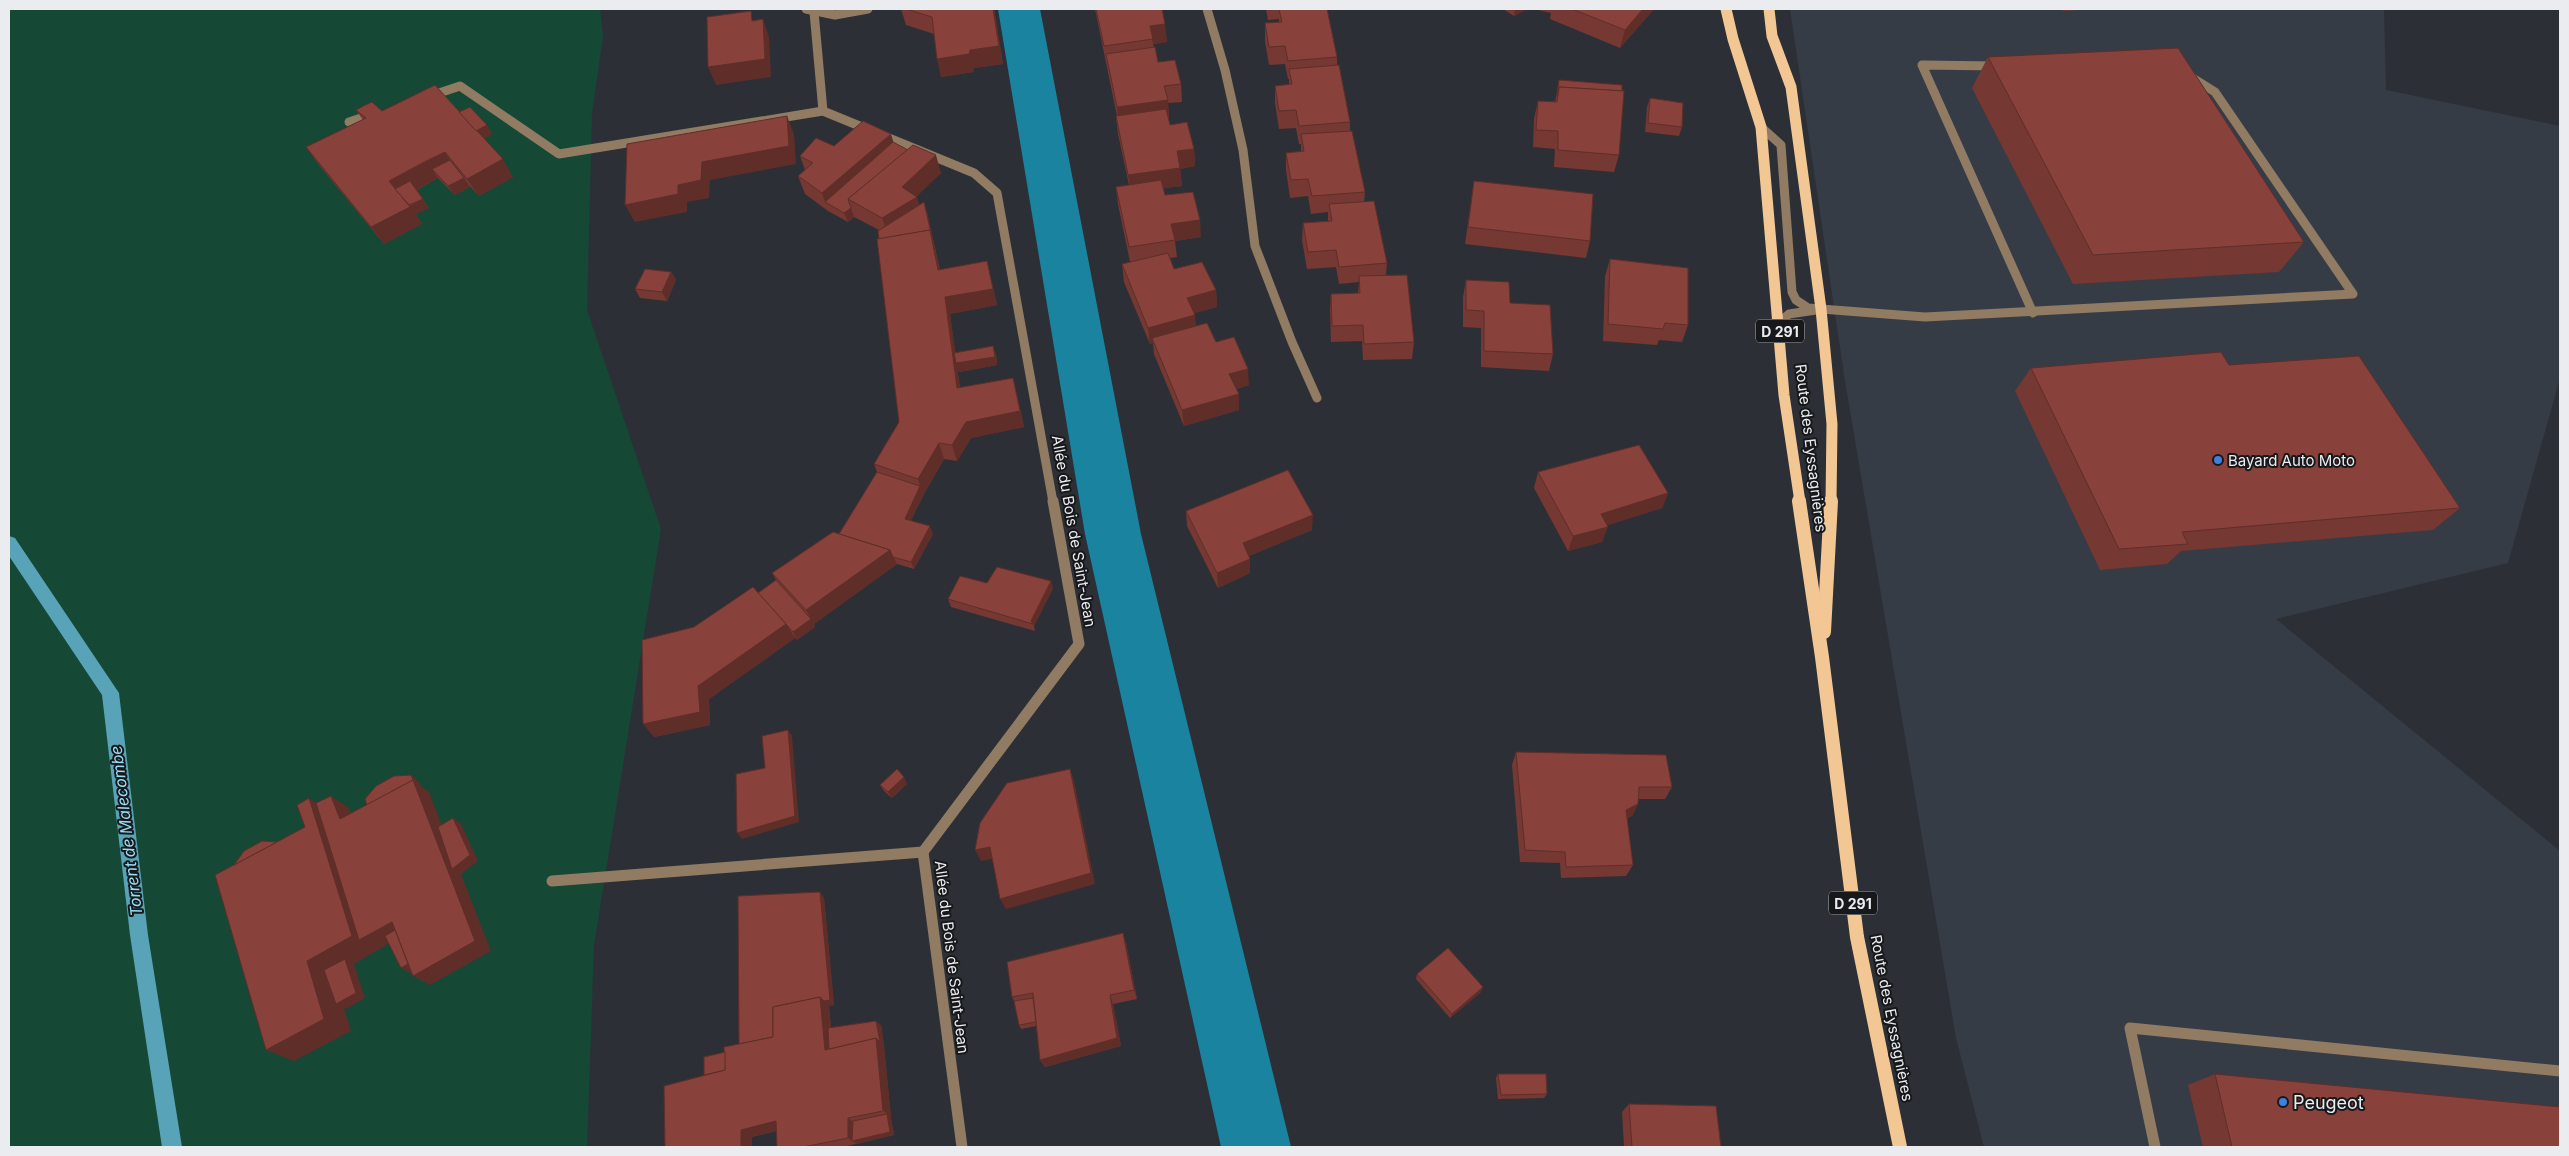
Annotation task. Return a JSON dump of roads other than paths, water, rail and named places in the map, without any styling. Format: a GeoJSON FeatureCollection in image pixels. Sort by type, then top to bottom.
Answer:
{"type":"FeatureCollection","features":[{"type":"Feature","properties":{"kind":"main road","name":"Route des Eyssagnières"},"geometry":{"type":"LineString","coordinates":[[1726,9],[1730,34],[1751,90],[1761,127],[1784,395],[1822,657],[1857,937],[1900,1147]]}},
{"type":"Feature","properties":{"kind":"main road","name":"Route des Eyssagnières"},"geometry":{"type":"LineString","coordinates":[[1769,9],[1772,36],[1791,87],[1822,309],[1832,424],[1831,513],[1822,657]]}},
{"type":"Feature","properties":{"kind":"street"},"geometry":{"type":"LineString","coordinates":[[423,98],[460,86],[559,154],[823,111],[810,10],[835,15],[868,9]]}},
{"type":"Feature","properties":{"kind":"street"},"geometry":{"type":"LineString","coordinates":[[1207,9],[1225,70],[1244,150],[1254,246],[1292,342],[1317,398]]}},
{"type":"Feature","properties":{"kind":"street"},"geometry":{"type":"LineString","coordinates":[[2011,66],[1922,65],[2033,313]]}},
{"type":"Feature","properties":{"kind":"street"},"geometry":{"type":"LineString","coordinates":[[1761,127],[1781,145],[1792,292],[1796,300],[1808,308],[1925,317],[2033,313],[2353,294],[2215,92],[2180,69]]}},
{"type":"Feature","properties":{"kind":"street"},"geometry":{"type":"LineString","coordinates":[[349,122],[386,110]]}},
{"type":"Feature","properties":{"kind":"street","name":"Allée du Bois de Saint-Jean"},"geometry":{"type":"LineString","coordinates":[[823,111],[974,173],[997,193],[1079,644],[923,852],[962,1147]]}},
{"type":"Feature","properties":{"kind":"street"},"geometry":{"type":"LineString","coordinates":[[1779,323],[1789,314],[1822,309]]}},
{"type":"Feature","properties":{"kind":"street"},"geometry":{"type":"LineString","coordinates":[[552,881],[923,852]]}},
{"type":"Feature","properties":{"kind":"street"},"geometry":{"type":"LineString","coordinates":[[2155,1147],[2130,1028],[2560,1071]]}},
{"type":"Feature","properties":{"kind":"waterway"},"geometry":{"type":"LineString","coordinates":[[1019,9],[1113,534],[1256,1147]]}},
{"type":"Feature","properties":{"kind":"waterway","name":"Torrent de Malecombe"},"geometry":{"type":"LineString","coordinates":[[9,543],[110,693],[139,935],[172,1147]]}},
{"type":"Feature","properties":{"kind":"place","name":"Bayard Auto Moto"},"geometry":{"type":"Point","coordinates":[2218,460]}},
{"type":"Feature","properties":{"kind":"place","name":"Peugeot"},"geometry":{"type":"Point","coordinates":[2283,1102]}}]}
